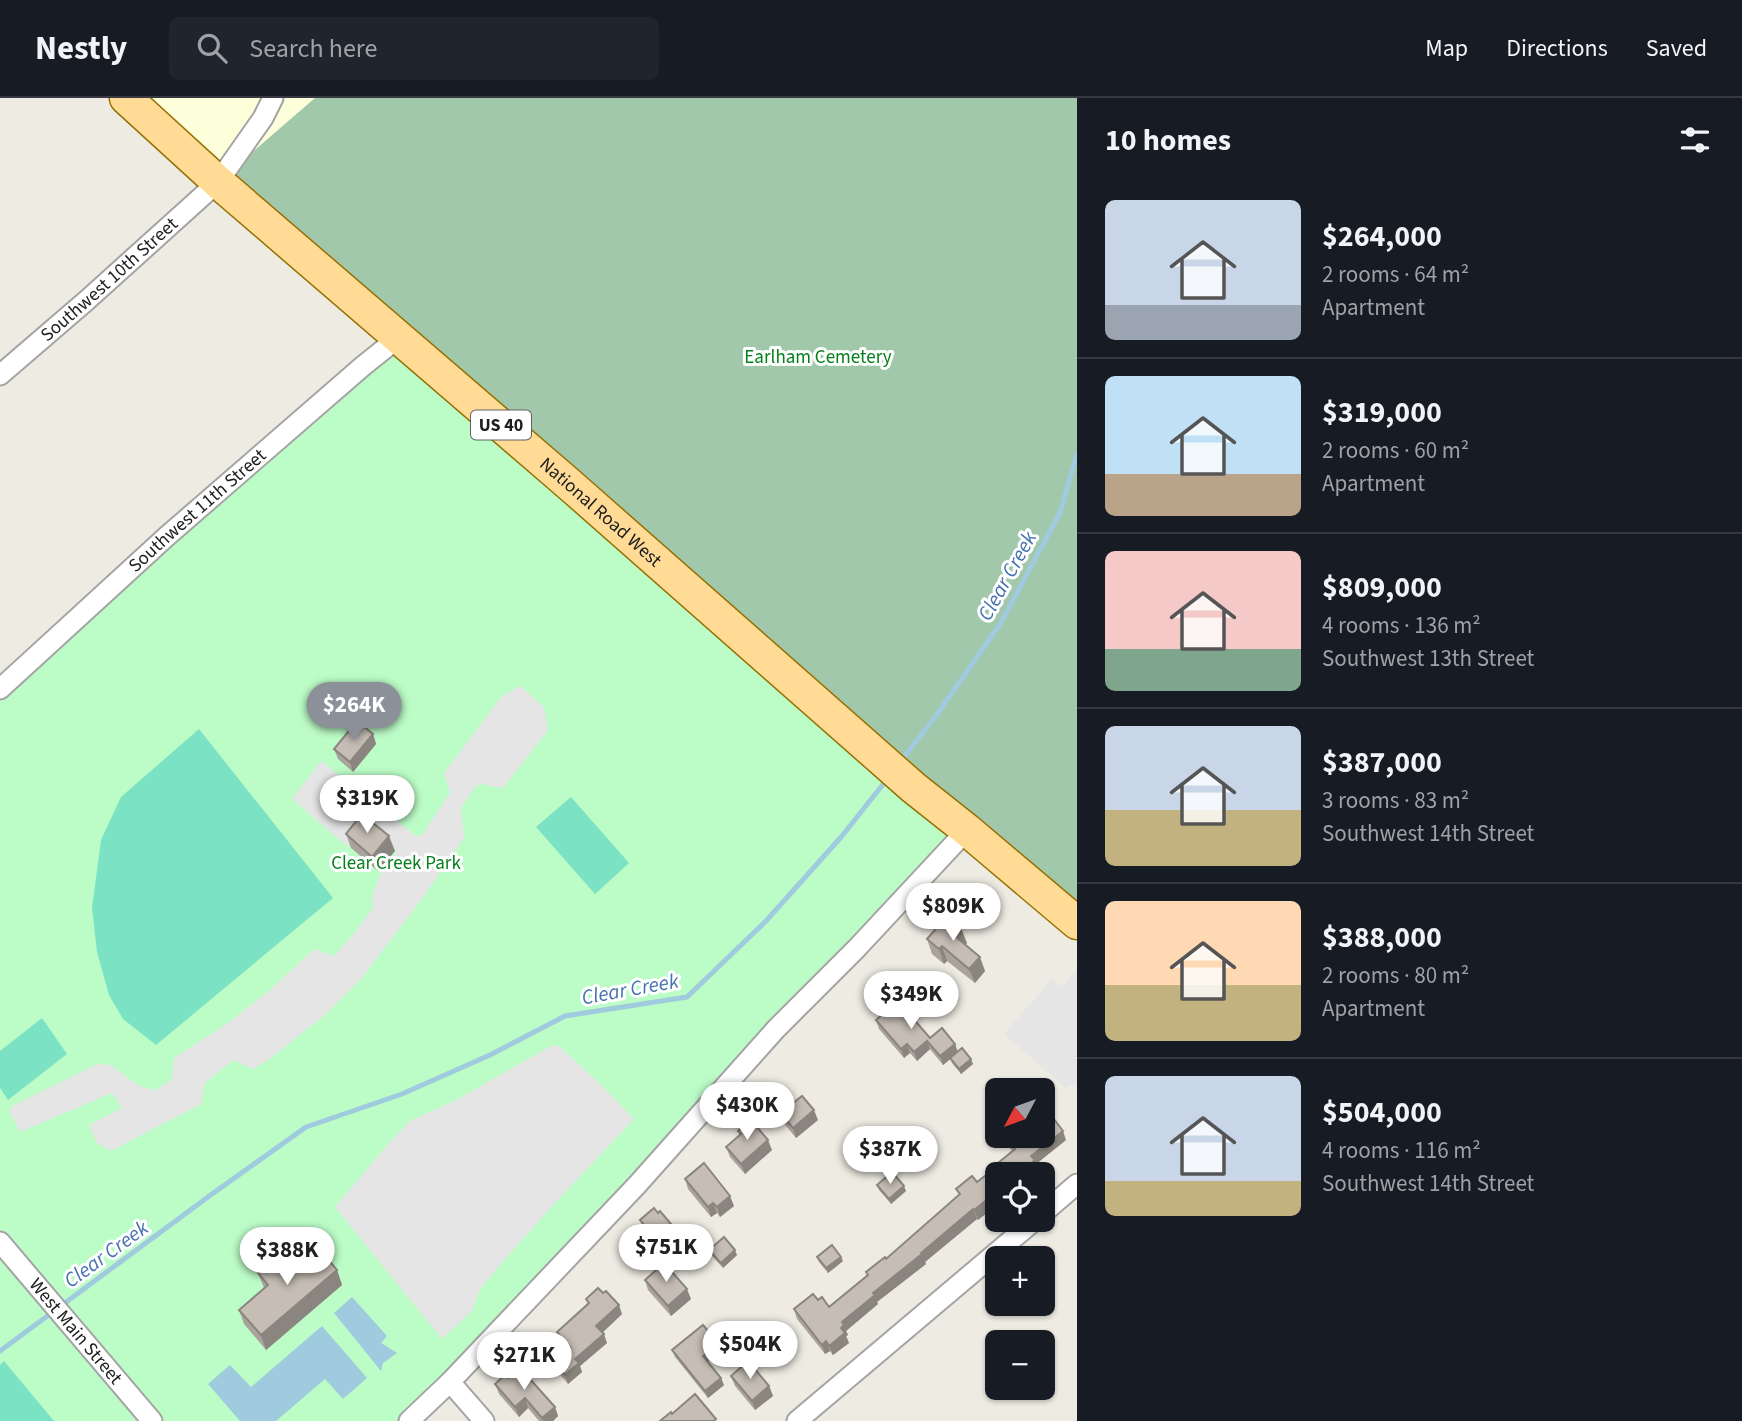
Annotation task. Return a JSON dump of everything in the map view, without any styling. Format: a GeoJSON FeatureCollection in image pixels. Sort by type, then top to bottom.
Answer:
{"type":"FeatureCollection","features":[{"type":"Feature","properties":{"kind":"main road","name":"National Road West"},"geometry":{"type":"LineString","coordinates":[[126,98],[218,182],[570,485],[914,788],[1077,923]]}},
{"type":"Feature","properties":{"kind":"street","name":"Southwest 10th Street"},"geometry":{"type":"LineString","coordinates":[[0,375],[218,182],[263,118],[273,98]]}},
{"type":"Feature","properties":{"kind":"street","name":"Southwest 11th Street"},"geometry":{"type":"LineString","coordinates":[[0,689],[166,537],[398,338]]}},
{"type":"Feature","properties":{"kind":"street"},"geometry":{"type":"LineString","coordinates":[[409,1421],[450,1382],[637,1185],[776,1029],[857,948],[967,830]]}},
{"type":"Feature","properties":{"kind":"street"},"geometry":{"type":"LineString","coordinates":[[1055,1203],[1077,1185]]}},
{"type":"Feature","properties":{"kind":"street"},"geometry":{"type":"LineString","coordinates":[[797,1421],[1021,1232]]}},
{"type":"Feature","properties":{"kind":"street","name":"West Main Street"},"geometry":{"type":"LineString","coordinates":[[0,1242],[152,1421]]}},
{"type":"Feature","properties":{"kind":"street"},"geometry":{"type":"LineString","coordinates":[[450,1382],[484,1421]]}},
{"type":"Feature","properties":{"kind":"shaded area"},"geometry":{"type":"Polygon","coordinates":[[[126,98],[315,98],[218,182],[126,98]]]}},
{"type":"Feature","properties":{"kind":"shaded area"},"geometry":{"type":"Polygon","coordinates":[[[520,686],[544,707],[548,730],[503,788],[480,784],[473,790],[461,808],[464,838],[361,979],[326,1014],[253,1069],[233,1060],[205,1083],[201,1104],[111,1151],[97,1143],[89,1125],[122,1108],[112,1093],[20,1132],[9,1110],[14,1105],[97,1064],[111,1065],[137,1085],[156,1090],[172,1079],[174,1058],[228,1023],[271,989],[314,949],[334,956],[373,908],[372,898],[380,875],[397,851],[367,825],[348,847],[292,799],[321,761],[416,836],[422,835],[450,793],[444,773],[502,696],[520,686]]]}},
{"type":"Feature","properties":{"kind":"shaded area"},"geometry":{"type":"Polygon","coordinates":[[[1077,969],[1077,1082],[1067,1089],[1004,1034],[1052,979],[1060,986],[1077,969]]]}},
{"type":"Feature","properties":{"kind":"shaded area"},"geometry":{"type":"Polygon","coordinates":[[[551,1046],[559,1046],[634,1119],[505,1259],[480,1289],[472,1311],[442,1339],[335,1207],[410,1121],[458,1099],[551,1046]]]}},
{"type":"Feature","properties":{"kind":"green space","name":"Earlham Cemetery"},"geometry":{"type":"Polygon","coordinates":[[[315,98],[1077,98],[1077,923],[218,182],[315,98]]]}},
{"type":"Feature","properties":{"kind":"green space","name":"Clear Creek Park"},"geometry":{"type":"Polygon","coordinates":[[[398,338],[967,830],[409,1421],[0,1421],[0,689],[398,338]]]}},
{"type":"Feature","properties":{"kind":"green space"},"geometry":{"type":"Polygon","coordinates":[[[199,729],[333,898],[156,1045],[123,1019],[109,995],[97,952],[92,908],[101,840],[121,797],[199,729]]]}},
{"type":"Feature","properties":{"kind":"green space"},"geometry":{"type":"Polygon","coordinates":[[[571,797],[629,863],[595,894],[536,827],[571,797]]]}},
{"type":"Feature","properties":{"kind":"green space"},"geometry":{"type":"Polygon","coordinates":[[[42,1018],[67,1054],[8,1100],[0,1088],[0,1051],[42,1018]]]}},
{"type":"Feature","properties":{"kind":"green space"},"geometry":{"type":"Polygon","coordinates":[[[4,1361],[54,1421],[0,1421],[0,1365],[4,1361]]]}},
{"type":"Feature","properties":{"kind":"water"},"geometry":{"type":"Polygon","coordinates":[[[352,1297],[387,1336],[381,1343],[397,1353],[383,1363],[381,1371],[334,1313],[352,1297]]]}},
{"type":"Feature","properties":{"kind":"water"},"geometry":{"type":"Polygon","coordinates":[[[322,1326],[367,1378],[343,1399],[325,1379],[276,1421],[240,1421],[208,1384],[230,1365],[251,1387],[322,1326]]]}},
{"type":"Feature","properties":{"kind":"building"},"geometry":{"type":"Polygon","coordinates":[[[357,721],[373,734],[350,762],[334,749],[357,721]]]}},
{"type":"Feature","properties":{"kind":"building"},"geometry":{"type":"Polygon","coordinates":[[[362,814],[389,836],[372,857],[346,834],[362,814]]]}},
{"type":"Feature","properties":{"kind":"building"},"geometry":{"type":"Polygon","coordinates":[[[949,919],[961,928],[955,936],[980,957],[969,969],[942,946],[939,949],[927,939],[941,923],[944,926],[949,919]]]}},
{"type":"Feature","properties":{"kind":"building"},"geometry":{"type":"Polygon","coordinates":[[[898,1001],[930,1038],[942,1028],[955,1044],[940,1056],[927,1041],[914,1052],[907,1044],[901,1049],[876,1020],[898,1001]]]}},
{"type":"Feature","properties":{"kind":"building"},"geometry":{"type":"Polygon","coordinates":[[[962,1048],[971,1059],[959,1069],[950,1058],[962,1048]]]}},
{"type":"Feature","properties":{"kind":"building"},"geometry":{"type":"Polygon","coordinates":[[[786,1095],[792,1104],[802,1096],[814,1110],[793,1128],[774,1105],[786,1095]]]}},
{"type":"Feature","properties":{"kind":"building"},"geometry":{"type":"Polygon","coordinates":[[[751,1120],[768,1140],[741,1164],[726,1147],[741,1134],[738,1131],[751,1120]]]}},
{"type":"Feature","properties":{"kind":"building"},"geometry":{"type":"Polygon","coordinates":[[[1055,1120],[1063,1131],[1055,1137],[1055,1120]]]}},
{"type":"Feature","properties":{"kind":"building"},"geometry":{"type":"Polygon","coordinates":[[[1041,1148],[1031,1156],[1035,1160],[1033,1162],[999,1162],[1015,1149],[1041,1148]]]}},
{"type":"Feature","properties":{"kind":"building"},"geometry":{"type":"Polygon","coordinates":[[[704,1163],[730,1196],[717,1207],[713,1203],[708,1207],[685,1179],[704,1163]]]}},
{"type":"Feature","properties":{"kind":"building"},"geometry":{"type":"Polygon","coordinates":[[[892,1172],[904,1186],[889,1199],[877,1185],[892,1172]]]}},
{"type":"Feature","properties":{"kind":"building"},"geometry":{"type":"Polygon","coordinates":[[[972,1176],[977,1182],[985,1176],[985,1201],[873,1293],[875,1295],[842,1322],[844,1325],[841,1328],[845,1333],[829,1346],[826,1341],[822,1345],[794,1309],[813,1294],[818,1300],[822,1297],[829,1307],[868,1275],[866,1272],[885,1257],[886,1259],[960,1194],[956,1189],[972,1176]]]}},
{"type":"Feature","properties":{"kind":"building"},"geometry":{"type":"Polygon","coordinates":[[[654,1208],[658,1213],[660,1211],[677,1231],[658,1246],[642,1227],[644,1225],[640,1220],[654,1208]]]}},
{"type":"Feature","properties":{"kind":"building"},"geometry":{"type":"Polygon","coordinates":[[[724,1237],[735,1250],[721,1263],[709,1250],[724,1237]]]}},
{"type":"Feature","properties":{"kind":"building"},"geometry":{"type":"Polygon","coordinates":[[[314,1243],[337,1270],[261,1335],[239,1310],[268,1285],[258,1273],[276,1257],[285,1267],[314,1243]]]}},
{"type":"Feature","properties":{"kind":"building"},"geometry":{"type":"Polygon","coordinates":[[[832,1245],[841,1257],[826,1268],[817,1257],[832,1245]]]}},
{"type":"Feature","properties":{"kind":"building"},"geometry":{"type":"Polygon","coordinates":[[[664,1263],[687,1289],[668,1306],[645,1280],[664,1263]]]}},
{"type":"Feature","properties":{"kind":"building"},"geometry":{"type":"Polygon","coordinates":[[[598,1288],[603,1293],[606,1291],[619,1305],[596,1326],[604,1334],[575,1359],[579,1363],[565,1375],[553,1361],[570,1347],[557,1332],[589,1303],[586,1299],[598,1288]]]}},
{"type":"Feature","properties":{"kind":"building"},"geometry":{"type":"Polygon","coordinates":[[[703,1325],[718,1343],[703,1356],[721,1378],[705,1391],[672,1350],[703,1325]]]}},
{"type":"Feature","properties":{"kind":"building"},"geometry":{"type":"Polygon","coordinates":[[[748,1361],[769,1386],[752,1401],[731,1376],[748,1361]]]}},
{"type":"Feature","properties":{"kind":"building"},"geometry":{"type":"Polygon","coordinates":[[[520,1368],[555,1407],[542,1418],[525,1398],[515,1407],[495,1384],[505,1375],[508,1378],[520,1368]]]}},
{"type":"Feature","properties":{"kind":"building"},"geometry":{"type":"Polygon","coordinates":[[[695,1394],[716,1419],[714,1421],[660,1421],[671,1412],[672,1414],[695,1394]]]}},
{"type":"Feature","properties":{"kind":"waterway","name":"Clear Creek"},"geometry":{"type":"LineString","coordinates":[[900,762],[1000,624],[1060,513],[1077,454]]}},
{"type":"Feature","properties":{"kind":"waterway","name":"Clear Creek"},"geometry":{"type":"LineString","coordinates":[[0,1351],[306,1127],[402,1094],[490,1055],[565,1016],[687,997],[766,921],[842,836],[888,778]]}}]}
